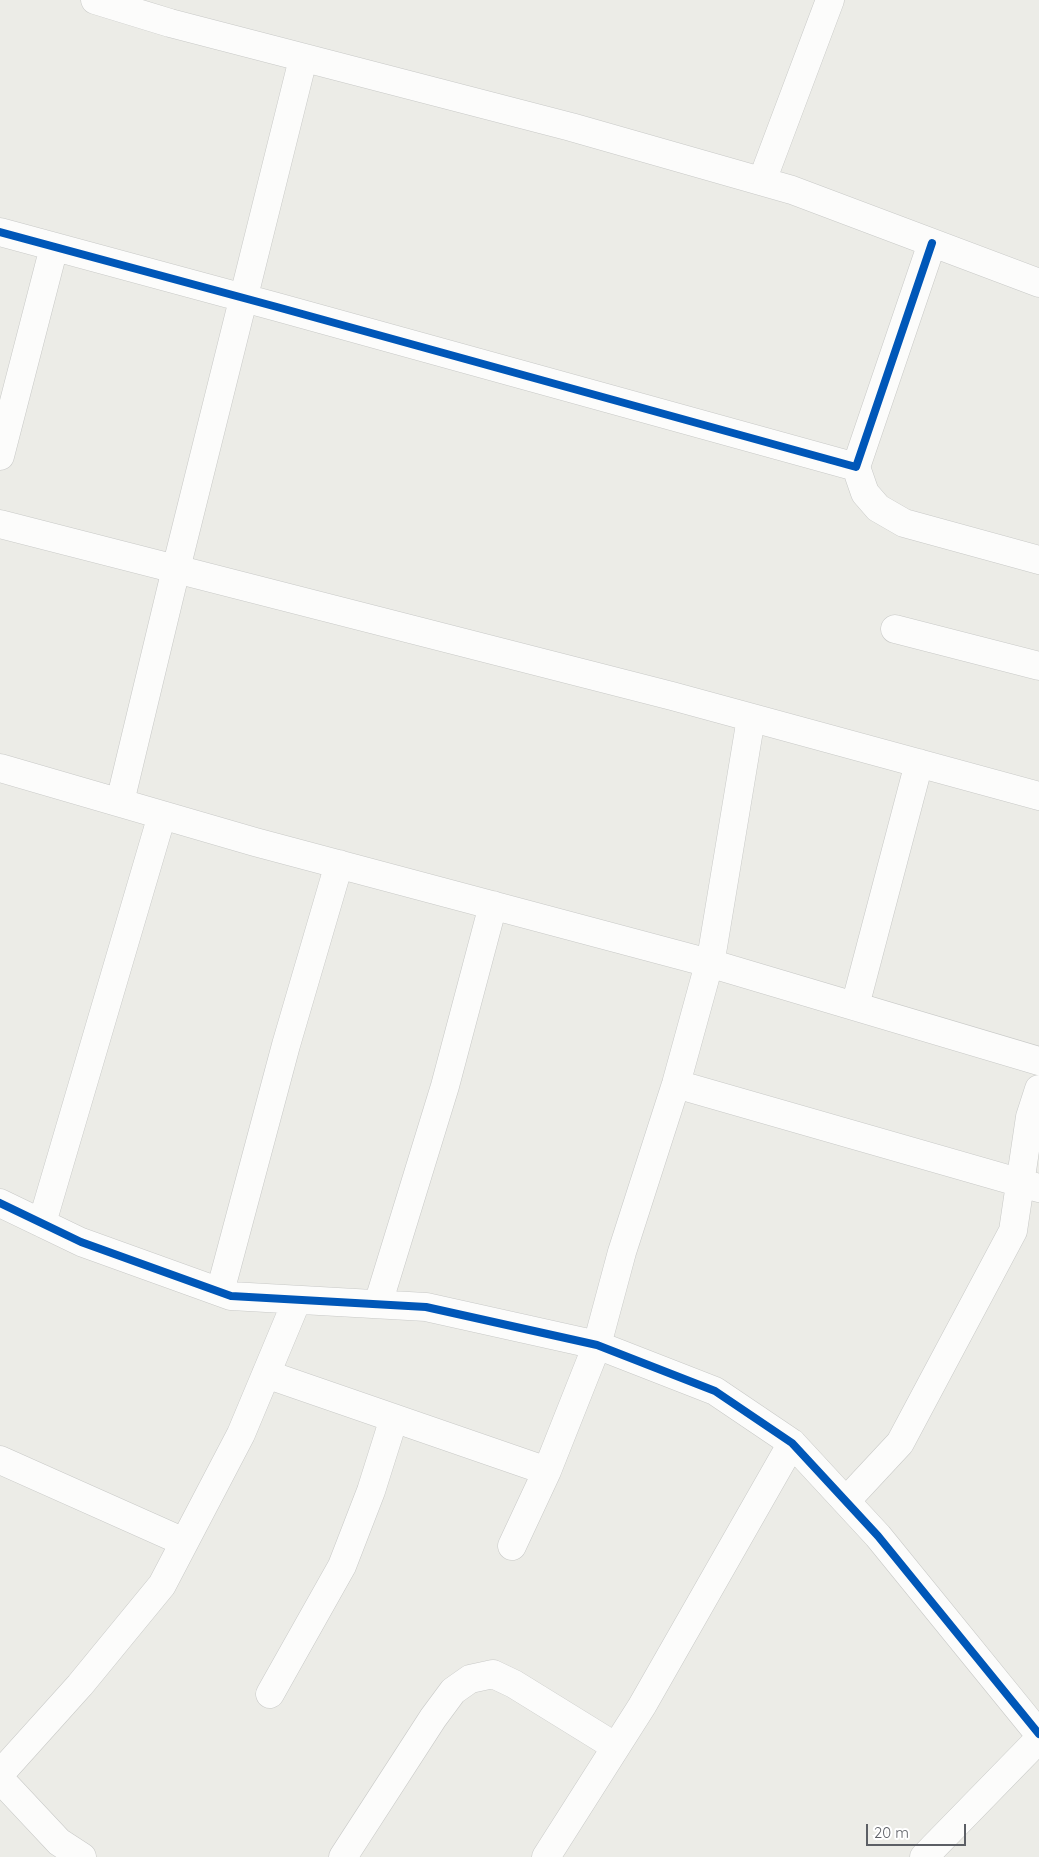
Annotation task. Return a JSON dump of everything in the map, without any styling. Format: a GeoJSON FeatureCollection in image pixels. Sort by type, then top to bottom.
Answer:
{"type":"FeatureCollection","features":[{"type":"Feature","properties":{"kind":"street"},"geometry":{"type":"LineString","coordinates":[[95,0],[170,24],[571,128],[762,181],[792,190],[1039,283]]}},
{"type":"Feature","properties":{"kind":"street"},"geometry":{"type":"LineString","coordinates":[[762,181],[830,0]]}},
{"type":"Feature","properties":{"kind":"street"},"geometry":{"type":"LineString","coordinates":[[120,802],[303,59]]}},
{"type":"Feature","properties":{"kind":"street"},"geometry":{"type":"LineString","coordinates":[[0,232],[856,467]]}},
{"type":"Feature","properties":{"kind":"street"},"geometry":{"type":"LineString","coordinates":[[932,243],[856,467],[864,493],[878,508],[904,523],[1039,560]]}},
{"type":"Feature","properties":{"kind":"street"},"geometry":{"type":"LineString","coordinates":[[0,456],[54,247]]}},
{"type":"Feature","properties":{"kind":"street"},"geometry":{"type":"LineString","coordinates":[[0,524],[751,718],[1039,796]]}},
{"type":"Feature","properties":{"kind":"street"},"geometry":{"type":"LineString","coordinates":[[895,629],[1039,666]]}},
{"type":"Feature","properties":{"kind":"street"},"geometry":{"type":"LineString","coordinates":[[512,1546],[547,1471],[597,1344],[622,1252],[676,1084],[712,953],[751,718]]}},
{"type":"Feature","properties":{"kind":"street"},"geometry":{"type":"LineString","coordinates":[[855,1006],[919,763]]}},
{"type":"Feature","properties":{"kind":"street"},"geometry":{"type":"LineString","coordinates":[[1,770],[339,864],[709,963],[1039,1061]]}},
{"type":"Feature","properties":{"kind":"street"},"geometry":{"type":"LineString","coordinates":[[42,1223],[162,815]]}},
{"type":"Feature","properties":{"kind":"street"},"geometry":{"type":"LineString","coordinates":[[220,1292],[286,1045],[339,864]]}},
{"type":"Feature","properties":{"kind":"street"},"geometry":{"type":"LineString","coordinates":[[378,1304],[445,1086],[493,905]]}},
{"type":"Feature","properties":{"kind":"street"},"geometry":{"type":"LineString","coordinates":[[676,1084],[1030,1185]]}},
{"type":"Feature","properties":{"kind":"street"},"geometry":{"type":"LineString","coordinates":[[846,1501],[900,1443],[905,1435],[1013,1231],[1030,1185],[1030,1117],[1039,1089]]}},
{"type":"Feature","properties":{"kind":"street"},"geometry":{"type":"LineString","coordinates":[[0,1203],[80,1242],[231,1296],[426,1307],[597,1344],[715,1391],[792,1443],[878,1536],[1039,1734]]}},
{"type":"Feature","properties":{"kind":"street"},"geometry":{"type":"LineString","coordinates":[[0,1774],[80,1685],[162,1585],[242,1434],[296,1300]]}},
{"type":"Feature","properties":{"kind":"street"},"geometry":{"type":"LineString","coordinates":[[266,1374],[547,1471]]}},
{"type":"Feature","properties":{"kind":"street"},"geometry":{"type":"LineString","coordinates":[[270,1694],[342,1566],[371,1491],[394,1418]]}},
{"type":"Feature","properties":{"kind":"street"},"geometry":{"type":"LineString","coordinates":[[546,1857],[642,1706],[792,1443]]}},
{"type":"Feature","properties":{"kind":"street"},"geometry":{"type":"LineString","coordinates":[[0,1460],[184,1542]]}},
{"type":"Feature","properties":{"kind":"street"},"geometry":{"type":"LineString","coordinates":[[343,1857],[453,1691],[470,1678],[493,1674],[514,1684],[616,1747]]}},
{"type":"Feature","properties":{"kind":"street"},"geometry":{"type":"LineString","coordinates":[[924,1857],[1039,1739]]}},
{"type":"Feature","properties":{"kind":"street"},"geometry":{"type":"LineString","coordinates":[[0,1779],[59,1842],[82,1857]]}},
{"type":"Feature","properties":{"kind":"cycle path"},"geometry":{"type":"LineString","coordinates":[[0,232],[856,467],[932,243]]}},
{"type":"Feature","properties":{"kind":"cycle path"},"geometry":{"type":"LineString","coordinates":[[0,1203],[81,1242],[231,1296],[426,1307],[597,1345],[715,1391],[792,1443],[878,1536],[1039,1734]]}}]}
